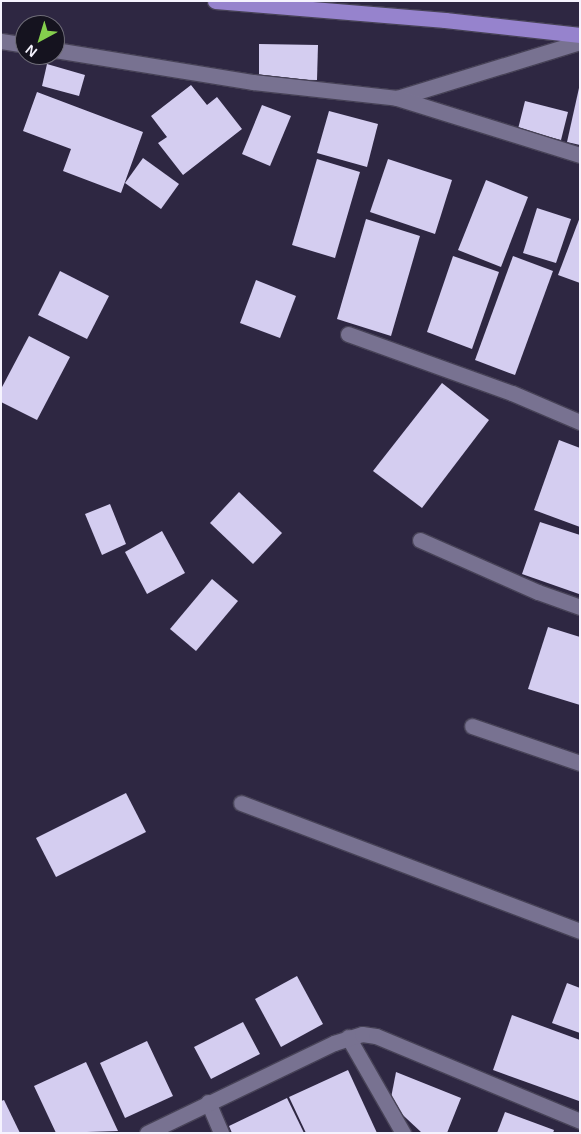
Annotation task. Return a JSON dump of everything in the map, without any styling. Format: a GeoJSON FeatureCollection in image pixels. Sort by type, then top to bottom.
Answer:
{"type":"FeatureCollection","features":[{"type":"Feature","properties":{"kind":"main road"},"geometry":{"type":"LineString","coordinates":[[215,1],[445,20],[580,35]]}},
{"type":"Feature","properties":{"kind":"street"},"geometry":{"type":"LineString","coordinates":[[1,41],[15,43]]}},
{"type":"Feature","properties":{"kind":"street"},"geometry":{"type":"LineString","coordinates":[[397,98],[580,42]]}},
{"type":"Feature","properties":{"kind":"street"},"geometry":{"type":"LineString","coordinates":[[65,52],[253,82],[397,98],[580,155]]}},
{"type":"Feature","properties":{"kind":"street"},"geometry":{"type":"LineString","coordinates":[[348,334],[512,393],[580,422]]}},
{"type":"Feature","properties":{"kind":"street"},"geometry":{"type":"LineString","coordinates":[[420,540],[538,592],[580,606]]}},
{"type":"Feature","properties":{"kind":"street"},"geometry":{"type":"LineString","coordinates":[[472,726],[580,764]]}},
{"type":"Feature","properties":{"kind":"street"},"geometry":{"type":"LineString","coordinates":[[241,803],[580,931]]}},
{"type":"Feature","properties":{"kind":"street"},"geometry":{"type":"LineString","coordinates":[[147,1133],[208,1102],[348,1037],[376,1036],[580,1121]]}},
{"type":"Feature","properties":{"kind":"street"},"geometry":{"type":"LineString","coordinates":[[348,1037],[404,1133]]}},
{"type":"Feature","properties":{"kind":"street"},"geometry":{"type":"LineString","coordinates":[[208,1102],[221,1133]]}},
{"type":"Feature","properties":{"kind":"building"},"geometry":{"type":"Polygon","coordinates":[[[259,44],[318,45],[317,80],[259,79],[259,44]]]}},
{"type":"Feature","properties":{"kind":"building"},"geometry":{"type":"Polygon","coordinates":[[[47,65],[85,75],[79,96],[42,86],[47,65]]]}},
{"type":"Feature","properties":{"kind":"building"},"geometry":{"type":"Polygon","coordinates":[[[191,85],[207,105],[217,97],[242,129],[183,175],[158,143],[167,137],[151,116],[191,85]]]}},
{"type":"Feature","properties":{"kind":"building"},"geometry":{"type":"Polygon","coordinates":[[[580,88],[580,145],[567,142],[580,88]]]}},
{"type":"Feature","properties":{"kind":"building"},"geometry":{"type":"Polygon","coordinates":[[[37,92],[143,132],[121,193],[63,171],[71,149],[23,131],[37,92]]]}},
{"type":"Feature","properties":{"kind":"building"},"geometry":{"type":"Polygon","coordinates":[[[525,101],[568,112],[561,140],[518,129],[525,101]]]}},
{"type":"Feature","properties":{"kind":"building"},"geometry":{"type":"Polygon","coordinates":[[[262,105],[291,116],[270,166],[242,154],[262,105]]]}},
{"type":"Feature","properties":{"kind":"building"},"geometry":{"type":"Polygon","coordinates":[[[329,111],[378,124],[367,167],[317,153],[329,111]]]}},
{"type":"Feature","properties":{"kind":"building"},"geometry":{"type":"Polygon","coordinates":[[[143,158],[179,184],[161,209],[125,183],[143,158]]]}},
{"type":"Feature","properties":{"kind":"building"},"geometry":{"type":"Polygon","coordinates":[[[317,159],[360,172],[335,258],[292,245],[317,159]]]}},
{"type":"Feature","properties":{"kind":"building"},"geometry":{"type":"Polygon","coordinates":[[[388,159],[452,180],[435,234],[370,212],[388,159]]]}},
{"type":"Feature","properties":{"kind":"building"},"geometry":{"type":"Polygon","coordinates":[[[486,180],[528,197],[501,267],[458,250],[486,180]]]}},
{"type":"Feature","properties":{"kind":"building"},"geometry":{"type":"Polygon","coordinates":[[[537,208],[571,219],[556,263],[523,253],[537,208]]]}},
{"type":"Feature","properties":{"kind":"building"},"geometry":{"type":"Polygon","coordinates":[[[580,217],[580,283],[558,275],[580,217]]]}},
{"type":"Feature","properties":{"kind":"building"},"geometry":{"type":"Polygon","coordinates":[[[366,219],[420,236],[391,336],[337,319],[366,219]]]}},
{"type":"Feature","properties":{"kind":"building"},"geometry":{"type":"Polygon","coordinates":[[[453,256],[499,272],[472,349],[427,332],[453,256]]]}},
{"type":"Feature","properties":{"kind":"building"},"geometry":{"type":"Polygon","coordinates":[[[513,256],[553,271],[515,375],[475,360],[513,256]]]}},
{"type":"Feature","properties":{"kind":"building"},"geometry":{"type":"Polygon","coordinates":[[[60,271],[109,296],[87,339],[38,315],[60,271]]]}},
{"type":"Feature","properties":{"kind":"building"},"geometry":{"type":"Polygon","coordinates":[[[256,280],[296,296],[280,338],[240,323],[256,280]]]}},
{"type":"Feature","properties":{"kind":"building"},"geometry":{"type":"Polygon","coordinates":[[[29,336],[70,357],[37,420],[1,402],[1,389],[29,336]]]}},
{"type":"Feature","properties":{"kind":"building"},"geometry":{"type":"Polygon","coordinates":[[[442,383],[489,420],[422,508],[373,471],[442,383]]]}},
{"type":"Feature","properties":{"kind":"building"},"geometry":{"type":"Polygon","coordinates":[[[559,440],[580,448],[580,527],[534,510],[559,440]]]}},
{"type":"Feature","properties":{"kind":"building"},"geometry":{"type":"Polygon","coordinates":[[[239,492],[282,533],[253,564],[210,523],[239,492]]]}},
{"type":"Feature","properties":{"kind":"building"},"geometry":{"type":"Polygon","coordinates":[[[110,504],[126,544],[102,555],[85,514],[110,504]]]}},
{"type":"Feature","properties":{"kind":"building"},"geometry":{"type":"Polygon","coordinates":[[[540,522],[580,535],[579,594],[522,574],[540,522]]]}},
{"type":"Feature","properties":{"kind":"building"},"geometry":{"type":"Polygon","coordinates":[[[162,531],[185,573],[147,594],[125,552],[162,531]]]}},
{"type":"Feature","properties":{"kind":"building"},"geometry":{"type":"Polygon","coordinates":[[[212,579],[238,601],[196,651],[170,629],[212,579]]]}},
{"type":"Feature","properties":{"kind":"building"},"geometry":{"type":"Polygon","coordinates":[[[548,627],[580,637],[580,705],[528,689],[548,627]]]}},
{"type":"Feature","properties":{"kind":"building"},"geometry":{"type":"Polygon","coordinates":[[[126,793],[146,832],[56,877],[36,838],[126,793]]]}},
{"type":"Feature","properties":{"kind":"building"},"geometry":{"type":"Polygon","coordinates":[[[297,976],[323,1024],[281,1047],[255,999],[297,976]]]}},
{"type":"Feature","properties":{"kind":"building"},"geometry":{"type":"Polygon","coordinates":[[[567,983],[580,988],[580,1033],[552,1023],[567,983]]]}},
{"type":"Feature","properties":{"kind":"building"},"geometry":{"type":"Polygon","coordinates":[[[512,1015],[580,1040],[579,1101],[493,1070],[512,1015]]]}},
{"type":"Feature","properties":{"kind":"building"},"geometry":{"type":"Polygon","coordinates":[[[243,1022],[260,1054],[211,1079],[194,1047],[243,1022]]]}},
{"type":"Feature","properties":{"kind":"building"},"geometry":{"type":"Polygon","coordinates":[[[147,1041],[173,1096],[125,1118],[100,1063],[147,1041]]]}},
{"type":"Feature","properties":{"kind":"building"},"geometry":{"type":"Polygon","coordinates":[[[86,1062],[118,1131],[56,1133],[34,1086],[86,1062]]]}},
{"type":"Feature","properties":{"kind":"building"},"geometry":{"type":"Polygon","coordinates":[[[348,1070],[377,1133],[306,1133],[289,1097],[348,1070]]]}},
{"type":"Feature","properties":{"kind":"building"},"geometry":{"type":"Polygon","coordinates":[[[396,1072],[461,1098],[447,1133],[422,1133],[390,1103],[396,1072]]]}},
{"type":"Feature","properties":{"kind":"building"},"geometry":{"type":"Polygon","coordinates":[[[287,1098],[304,1133],[232,1133],[229,1126],[287,1098]]]}},
{"type":"Feature","properties":{"kind":"building"},"geometry":{"type":"Polygon","coordinates":[[[4,1100],[20,1133],[1,1133],[1,1101],[4,1100]]]}},
{"type":"Feature","properties":{"kind":"building"},"geometry":{"type":"Polygon","coordinates":[[[505,1112],[554,1130],[553,1133],[497,1133],[505,1112]]]}}]}
